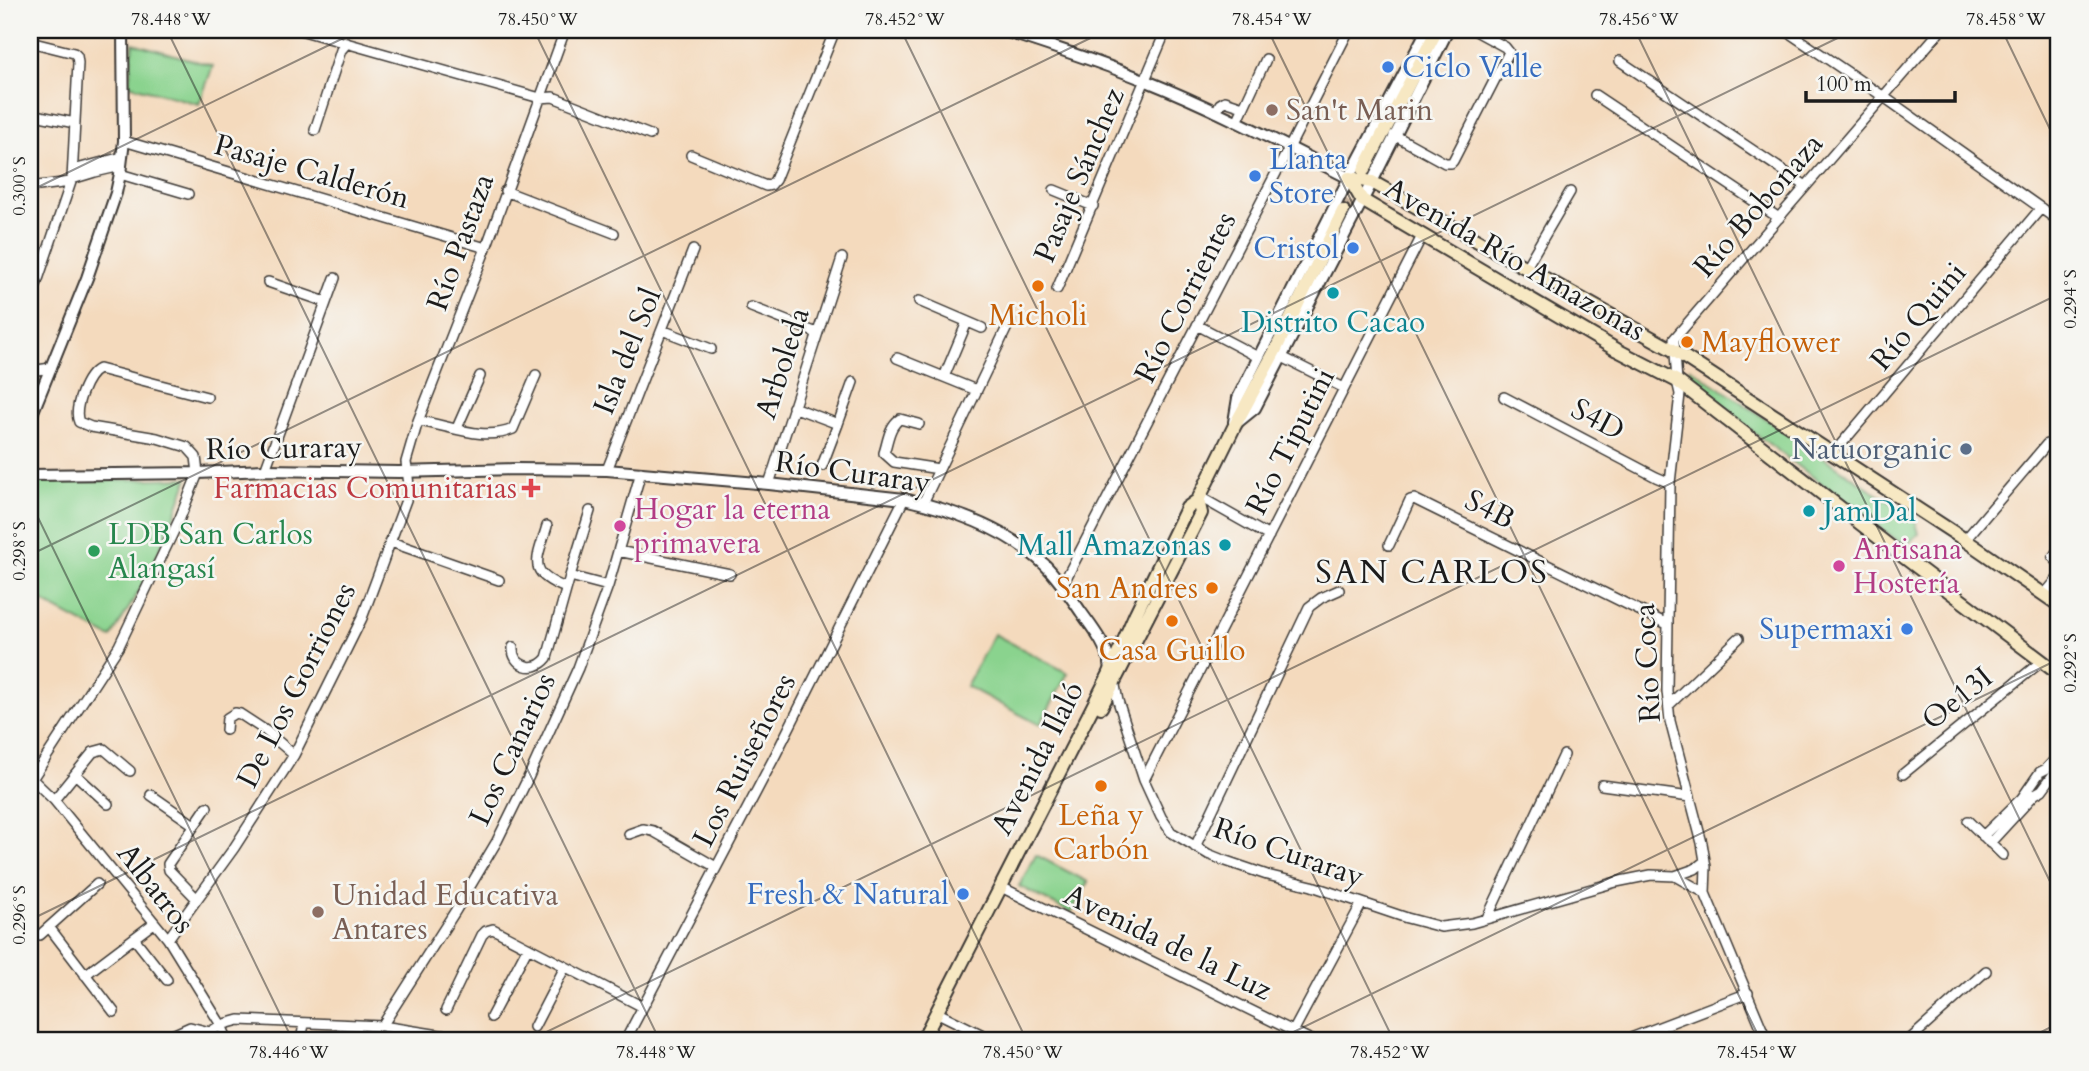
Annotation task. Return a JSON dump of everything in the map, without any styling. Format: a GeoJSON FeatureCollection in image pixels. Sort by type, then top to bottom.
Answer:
{"type":"FeatureCollection","features":[{"type":"Feature","properties":{"kind":"main road"},"geometry":{"type":"LineString","coordinates":[[1364,170],[1437,30]]}},
{"type":"Feature","properties":{"kind":"main road","name":"Avenida Río Amazonas"},"geometry":{"type":"LineString","coordinates":[[1349,178],[1372,182],[1675,351],[1965,540],[2059,605]]}},
{"type":"Feature","properties":{"kind":"main road","name":"Avenida Río Amazonas"},"geometry":{"type":"LineString","coordinates":[[1349,178],[1362,200],[1617,349],[1677,381],[2059,674]]}},
{"type":"Feature","properties":{"kind":"main road","name":"Avenida Ilaló"},"geometry":{"type":"LineString","coordinates":[[1005,889],[1187,508],[1199,499],[1343,211]]}},
{"type":"Feature","properties":{"kind":"main road","name":"Avenida Ilaló"},"geometry":{"type":"LineString","coordinates":[[929,1041],[1201,513],[1199,499]]}},
{"type":"Feature","properties":{"kind":"main road","name":"Avenida Ilaló"},"geometry":{"type":"LineString","coordinates":[[922,1041],[941,1014]]}},
{"type":"Feature","properties":{"kind":"street"},"geometry":{"type":"LineString","coordinates":[[30,419],[87,278],[116,193],[124,141],[123,30]]}},
{"type":"Feature","properties":{"kind":"street"},"geometry":{"type":"LineString","coordinates":[[300,30],[540,98],[553,97],[650,135]]}},
{"type":"Feature","properties":{"kind":"street","name":"Río Pastaza"},"geometry":{"type":"LineString","coordinates":[[408,472],[407,462],[418,421],[486,248],[565,30]]}},
{"type":"Feature","properties":{"kind":"street"},"geometry":{"type":"LineString","coordinates":[[691,155],[766,186],[771,185],[835,30]]}},
{"type":"Feature","properties":{"kind":"street"},"geometry":{"type":"LineString","coordinates":[[1002,30],[1146,80],[1349,178]]}},
{"type":"Feature","properties":{"kind":"street","name":"Pasaje Sánchez"},"geometry":{"type":"LineString","coordinates":[[1057,289],[1166,30]]}},
{"type":"Feature","properties":{"kind":"street","name":"Río Corrientes"},"geometry":{"type":"LineString","coordinates":[[1062,586],[1349,30]]}},
{"type":"Feature","properties":{"kind":"street"},"geometry":{"type":"LineString","coordinates":[[1234,426],[1238,398],[1427,30]]}},
{"type":"Feature","properties":{"kind":"street"},"geometry":{"type":"LineString","coordinates":[[1234,426],[1255,408],[1448,30]]}},
{"type":"Feature","properties":{"kind":"street"},"geometry":{"type":"LineString","coordinates":[[1394,135],[1445,163],[1453,160],[1509,52],[1505,47],[1474,30]]}},
{"type":"Feature","properties":{"kind":"street"},"geometry":{"type":"LineString","coordinates":[[1785,30],[2059,220]]}},
{"type":"Feature","properties":{"kind":"street","name":"Río Bobonaza"},"geometry":{"type":"LineString","coordinates":[[1675,351],[1674,339],[1941,30]]}},
{"type":"Feature","properties":{"kind":"street"},"geometry":{"type":"LineString","coordinates":[[30,42],[66,50],[78,56],[72,177],[30,303]]}},
{"type":"Feature","properties":{"kind":"street"},"geometry":{"type":"LineString","coordinates":[[316,130],[341,50],[346,43]]}},
{"type":"Feature","properties":{"kind":"street"},"geometry":{"type":"LineString","coordinates":[[1237,122],[1266,59]]}},
{"type":"Feature","properties":{"kind":"street"},"geometry":{"type":"LineString","coordinates":[[1620,61],[1806,186]]}},
{"type":"Feature","properties":{"kind":"street"},"geometry":{"type":"LineString","coordinates":[[1595,95],[1779,218]]}},
{"type":"Feature","properties":{"kind":"street"},"geometry":{"type":"LineString","coordinates":[[1216,112],[1225,101],[1243,107]]}},
{"type":"Feature","properties":{"kind":"street"},"geometry":{"type":"LineString","coordinates":[[30,114],[75,123]]}},
{"type":"Feature","properties":{"kind":"street","name":"Pasaje Calderón"},"geometry":{"type":"LineString","coordinates":[[124,141],[486,248]]}},
{"type":"Feature","properties":{"kind":"street"},"geometry":{"type":"LineString","coordinates":[[30,187],[121,166],[188,194]]}},
{"type":"Feature","properties":{"kind":"street"},"geometry":{"type":"LineString","coordinates":[[1054,190],[1093,206]]}},
{"type":"Feature","properties":{"kind":"street"},"geometry":{"type":"LineString","coordinates":[[505,191],[614,233]]}},
{"type":"Feature","properties":{"kind":"street"},"geometry":{"type":"LineString","coordinates":[[1525,269],[1570,192]]}},
{"type":"Feature","properties":{"kind":"street","name":"Río Quini"},"geometry":{"type":"LineString","coordinates":[[1832,455],[2041,208]]}},
{"type":"Feature","properties":{"kind":"street","name":"Río Tiputini"},"geometry":{"type":"LineString","coordinates":[[1144,780],[1422,236]]}},
{"type":"Feature","properties":{"kind":"street","name":"Isla del Sol"},"geometry":{"type":"LineString","coordinates":[[607,470],[693,250]]}},
{"type":"Feature","properties":{"kind":"street"},"geometry":{"type":"LineString","coordinates":[[30,259],[44,257]]}},
{"type":"Feature","properties":{"kind":"street","name":"Arboleda"},"geometry":{"type":"LineString","coordinates":[[769,484],[842,258]]}},
{"type":"Feature","properties":{"kind":"street"},"geometry":{"type":"LineString","coordinates":[[265,470],[335,278]]}},
{"type":"Feature","properties":{"kind":"street"},"geometry":{"type":"LineString","coordinates":[[268,282],[326,302]]}},
{"type":"Feature","properties":{"kind":"street"},"geometry":{"type":"LineString","coordinates":[[919,301],[982,328]]}},
{"type":"Feature","properties":{"kind":"street"},"geometry":{"type":"LineString","coordinates":[[751,307],[817,333]]}},
{"type":"Feature","properties":{"kind":"street"},"geometry":{"type":"LineString","coordinates":[[923,503],[1010,321]]}},
{"type":"Feature","properties":{"kind":"street"},"geometry":{"type":"LineString","coordinates":[[944,377],[967,322]]}},
{"type":"Feature","properties":{"kind":"street"},"geometry":{"type":"LineString","coordinates":[[1197,325],[1258,357]]}},
{"type":"Feature","properties":{"kind":"street"},"geometry":{"type":"LineString","coordinates":[[662,330],[711,349]]}},
{"type":"Feature","properties":{"kind":"street","name":"Río Coca"},"geometry":{"type":"LineString","coordinates":[[1675,351],[1680,394],[1670,483],[1667,624],[1670,721],[1705,861],[1705,893],[1767,1041]]}},
{"type":"Feature","properties":{"kind":"street"},"geometry":{"type":"LineString","coordinates":[[897,358],[976,390]]}},
{"type":"Feature","properties":{"kind":"street"},"geometry":{"type":"LineString","coordinates":[[1282,358],[1344,388]]}},
{"type":"Feature","properties":{"kind":"street"},"geometry":{"type":"LineString","coordinates":[[30,371],[51,368]]}},
{"type":"Feature","properties":{"kind":"street"},"geometry":{"type":"LineString","coordinates":[[31,778],[119,646],[180,518],[198,473],[196,457],[187,447],[157,438],[91,427],[79,422],[76,414],[88,377],[99,369],[207,397]]}},
{"type":"Feature","properties":{"kind":"street"},"geometry":{"type":"LineString","coordinates":[[457,428],[480,376]]}},
{"type":"Feature","properties":{"kind":"street"},"geometry":{"type":"LineString","coordinates":[[418,421],[489,435],[504,433],[513,429],[536,376]]}},
{"type":"Feature","properties":{"kind":"street"},"geometry":{"type":"LineString","coordinates":[[822,466],[853,382]]}},
{"type":"Feature","properties":{"kind":"street","name":"S4D"},"geometry":{"type":"LineString","coordinates":[[1504,397],[1670,483]]}},
{"type":"Feature","properties":{"kind":"street"},"geometry":{"type":"LineString","coordinates":[[793,407],[838,424]]}},
{"type":"Feature","properties":{"kind":"street"},"geometry":{"type":"LineString","coordinates":[[919,424],[900,419],[895,422],[884,453],[894,462],[939,469]]}},
{"type":"Feature","properties":{"kind":"street"},"geometry":{"type":"LineString","coordinates":[[1965,540],[2047,444]]}},
{"type":"Feature","properties":{"kind":"street","name":"Río Curaray"},"geometry":{"type":"LineString","coordinates":[[30,475],[265,470],[607,470],[769,484],[923,503],[1020,544],[1046,566],[1062,586],[1100,639],[1108,655],[1118,701],[1154,803],[1168,828],[1195,847],[1267,875],[1312,886],[1441,927],[1458,926],[1616,882],[1651,875],[1675,876]]}},
{"type":"Feature","properties":{"kind":"street","name":"De Los Gorriones"},"geometry":{"type":"LineString","coordinates":[[168,939],[234,849],[294,755],[362,618],[406,500],[408,472]]}},
{"type":"Feature","properties":{"kind":"street","name":"Los Canarios"},"geometry":{"type":"LineString","coordinates":[[382,1026],[456,911],[497,841],[578,668],[608,586],[641,472]]}},
{"type":"Feature","properties":{"kind":"street","name":"Los Ruiseñores"},"geometry":{"type":"LineString","coordinates":[[625,1041],[776,754],[905,499]]}},
{"type":"Feature","properties":{"kind":"street"},"geometry":{"type":"LineString","coordinates":[[1199,499],[1269,536]]}},
{"type":"Feature","properties":{"kind":"street","name":"S4B"},"geometry":{"type":"LineString","coordinates":[[1389,545],[1410,500],[1414,499],[1667,624]]}},
{"type":"Feature","properties":{"kind":"street"},"geometry":{"type":"LineString","coordinates":[[513,647],[517,660],[526,666],[535,668],[547,658],[590,511]]}},
{"type":"Feature","properties":{"kind":"street"},"geometry":{"type":"LineString","coordinates":[[547,526],[538,570],[543,577],[566,588]]}},
{"type":"Feature","properties":{"kind":"street"},"geometry":{"type":"LineString","coordinates":[[391,542],[499,580]]}},
{"type":"Feature","properties":{"kind":"street"},"geometry":{"type":"LineString","coordinates":[[2059,549],[2053,556],[2059,563]]}},
{"type":"Feature","properties":{"kind":"street"},"geometry":{"type":"LineString","coordinates":[[618,551],[730,574]]}},
{"type":"Feature","properties":{"kind":"street"},"geometry":{"type":"LineString","coordinates":[[570,576],[608,586]]}},
{"type":"Feature","properties":{"kind":"street"},"geometry":{"type":"LineString","coordinates":[[2044,595],[2059,577]]}},
{"type":"Feature","properties":{"kind":"street"},"geometry":{"type":"LineString","coordinates":[[1195,847],[1309,607],[1339,590]]}},
{"type":"Feature","properties":{"kind":"street"},"geometry":{"type":"LineString","coordinates":[[1669,705],[1739,638]]}},
{"type":"Feature","properties":{"kind":"street","name":"Oe13I"},"geometry":{"type":"LineString","coordinates":[[1903,774],[2042,661]]}},
{"type":"Feature","properties":{"kind":"street"},"geometry":{"type":"LineString","coordinates":[[226,730],[227,718],[235,713],[240,714],[267,731],[294,755]]}},
{"type":"Feature","properties":{"kind":"street"},"geometry":{"type":"LineString","coordinates":[[54,800],[93,751],[104,749],[130,771]]}},
{"type":"Feature","properties":{"kind":"street"},"geometry":{"type":"LineString","coordinates":[[1487,918],[1563,755]]}},
{"type":"Feature","properties":{"kind":"street"},"geometry":{"type":"LineString","coordinates":[[1987,839],[2032,792],[2042,790],[2049,781],[2059,755]]}},
{"type":"Feature","properties":{"kind":"street"},"geometry":{"type":"LineString","coordinates":[[75,774],[108,804]]}},
{"type":"Feature","properties":{"kind":"street","name":"Albatros"},"geometry":{"type":"LineString","coordinates":[[31,778],[54,800],[168,939],[228,1041]]}},
{"type":"Feature","properties":{"kind":"street"},"geometry":{"type":"LineString","coordinates":[[1602,785],[1690,797]]}},
{"type":"Feature","properties":{"kind":"street"},"geometry":{"type":"LineString","coordinates":[[151,795],[194,825]]}},
{"type":"Feature","properties":{"kind":"street"},"geometry":{"type":"LineString","coordinates":[[197,899],[169,870],[168,864],[207,807]]}},
{"type":"Feature","properties":{"kind":"street"},"geometry":{"type":"LineString","coordinates":[[1968,821],[2003,855]]}},
{"type":"Feature","properties":{"kind":"street"},"geometry":{"type":"LineString","coordinates":[[629,834],[643,829],[653,831],[716,867]]}},
{"type":"Feature","properties":{"kind":"street"},"geometry":{"type":"LineString","coordinates":[[1675,876],[1695,869],[1705,861]]}},
{"type":"Feature","properties":{"kind":"street"},"geometry":{"type":"LineString","coordinates":[[1675,876],[1705,893]]}},
{"type":"Feature","properties":{"kind":"street"},"geometry":{"type":"LineString","coordinates":[[40,935],[97,884]]}},
{"type":"Feature","properties":{"kind":"street","name":"Avenida de la Luz"},"geometry":{"type":"LineString","coordinates":[[1005,889],[1313,1041]]}},
{"type":"Feature","properties":{"kind":"street"},"geometry":{"type":"LineString","coordinates":[[1288,1041],[1362,903]]}},
{"type":"Feature","properties":{"kind":"street"},"geometry":{"type":"LineString","coordinates":[[85,975],[154,923]]}},
{"type":"Feature","properties":{"kind":"street"},"geometry":{"type":"LineString","coordinates":[[49,927],[114,1012]]}},
{"type":"Feature","properties":{"kind":"street"},"geometry":{"type":"LineString","coordinates":[[446,1010],[482,935],[493,929],[642,1007]]}},
{"type":"Feature","properties":{"kind":"street"},"geometry":{"type":"LineString","coordinates":[[134,938],[167,980]]}},
{"type":"Feature","properties":{"kind":"street"},"geometry":{"type":"LineString","coordinates":[[491,1017],[528,947]]}},
{"type":"Feature","properties":{"kind":"street"},"geometry":{"type":"LineString","coordinates":[[534,1027],[565,967]]}},
{"type":"Feature","properties":{"kind":"street"},"geometry":{"type":"LineString","coordinates":[[1908,1041],[1986,971]]}},
{"type":"Feature","properties":{"kind":"street"},"geometry":{"type":"LineString","coordinates":[[1623,1041],[1748,993]]}},
{"type":"Feature","properties":{"kind":"street"},"geometry":{"type":"LineString","coordinates":[[941,1014],[995,1041]]}},
{"type":"Feature","properties":{"kind":"street"},"geometry":{"type":"LineString","coordinates":[[159,1041],[190,1027],[209,1032],[239,1020],[382,1026],[478,1041]]}},
{"type":"Feature","properties":{"kind":"street"},"geometry":{"type":"LineString","coordinates":[[301,1041],[304,1024]]}},
{"type":"Feature","properties":{"kind":"street"},"geometry":{"type":"LineString","coordinates":[[406,1041],[408,1030]]}},
{"type":"Feature","properties":{"kind":"green space"},"geometry":{"type":"Polygon","coordinates":[[[133,43],[213,66],[199,104],[129,85],[133,43]]]}},
{"type":"Feature","properties":{"kind":"green space"},"geometry":{"type":"Polygon","coordinates":[[[1690,368],[1915,519],[1919,534],[1909,543],[1898,541],[1684,380],[1690,368]]]}},
{"type":"Feature","properties":{"kind":"green space","name":"LDB San Carlos Alangasí"},"geometry":{"type":"Polygon","coordinates":[[[188,478],[173,520],[145,581],[111,638],[30,595],[30,482],[188,478]]]}},
{"type":"Feature","properties":{"kind":"green space"},"geometry":{"type":"Polygon","coordinates":[[[994,634],[1068,673],[1040,725],[966,686],[994,634]]]}},
{"type":"Feature","properties":{"kind":"green space"},"geometry":{"type":"Polygon","coordinates":[[[1036,855],[1088,882],[1071,913],[1019,886],[1036,855]]]}},
{"type":"Feature","properties":{"kind":"tunnel"},"geometry":{"type":"LineString","coordinates":[[1343,211],[1359,180]]}},
{"type":"Feature","properties":{"kind":"place","name":"Ciclo Valle"},"geometry":{"type":"Point","coordinates":[1388,67]}},
{"type":"Feature","properties":{"kind":"place","name":"San't Marin"},"geometry":{"type":"Point","coordinates":[1272,110]}},
{"type":"Feature","properties":{"kind":"place","name":"Llanta Store"},"geometry":{"type":"Point","coordinates":[1255,176]}},
{"type":"Feature","properties":{"kind":"place","name":"Cristol"},"geometry":{"type":"Point","coordinates":[1353,248]}},
{"type":"Feature","properties":{"kind":"place","name":"Micholi"},"geometry":{"type":"Point","coordinates":[1038,286]}},
{"type":"Feature","properties":{"kind":"place","name":"Distrito Cacao"},"geometry":{"type":"Point","coordinates":[1333,293]}},
{"type":"Feature","properties":{"kind":"place","name":"Mayflower"},"geometry":{"type":"Point","coordinates":[1687,342]}},
{"type":"Feature","properties":{"kind":"place","name":"Natuorganic"},"geometry":{"type":"Point","coordinates":[1966,449]}},
{"type":"Feature","properties":{"kind":"place","name":"Farmacias Comunitarias"},"geometry":{"type":"Point","coordinates":[531,488]}},
{"type":"Feature","properties":{"kind":"place","name":"JamDal"},"geometry":{"type":"Point","coordinates":[1809,511]}},
{"type":"Feature","properties":{"kind":"place","name":"Hogar la eterna primavera"},"geometry":{"type":"Point","coordinates":[620,526]}},
{"type":"Feature","properties":{"kind":"place","name":"Mall Amazonas"},"geometry":{"type":"Point","coordinates":[1225,545]}},
{"type":"Feature","properties":{"kind":"place","name":"LDB San Carlos Alangasí"},"geometry":{"type":"Point","coordinates":[94,551]}},
{"type":"Feature","properties":{"kind":"place","name":"Antisana Hostería"},"geometry":{"type":"Point","coordinates":[1839,566]}},
{"type":"Feature","properties":{"kind":"place","name":"San Andres"},"geometry":{"type":"Point","coordinates":[1212,588]}},
{"type":"Feature","properties":{"kind":"place","name":"Casa Guillo"},"geometry":{"type":"Point","coordinates":[1172,621]}},
{"type":"Feature","properties":{"kind":"place","name":"Supermaxi"},"geometry":{"type":"Point","coordinates":[1907,629]}},
{"type":"Feature","properties":{"kind":"place","name":"Leña y Carbón"},"geometry":{"type":"Point","coordinates":[1101,786]}},
{"type":"Feature","properties":{"kind":"place","name":"Fresh & Natural"},"geometry":{"type":"Point","coordinates":[963,894]}},
{"type":"Feature","properties":{"kind":"place","name":"Unidad Educativa Antares"},"geometry":{"type":"Point","coordinates":[318,912]}},
{"type":"Feature","properties":{"kind":"district","name":"SAN CARLOS"},"geometry":{"type":"Point","coordinates":[1432,571]}}]}
